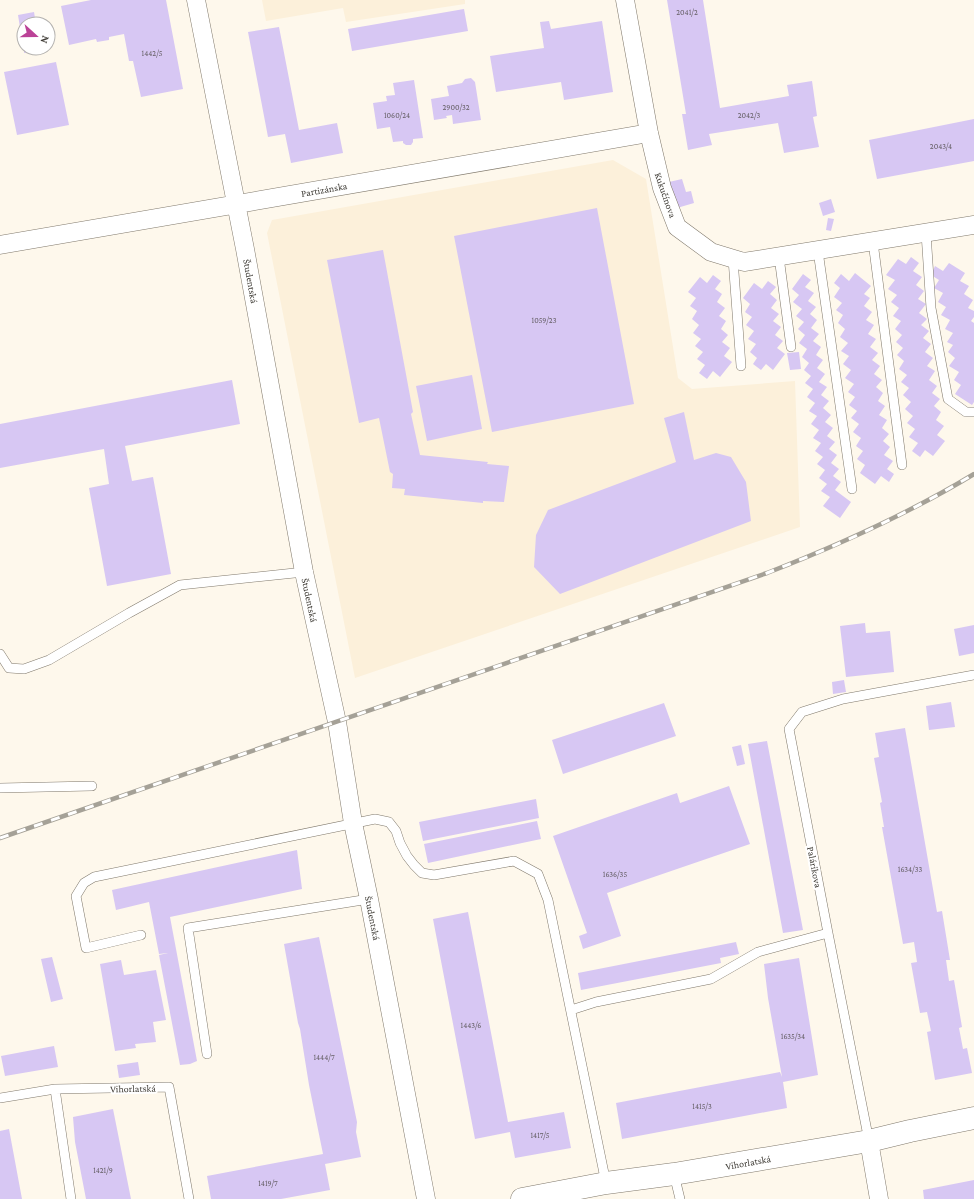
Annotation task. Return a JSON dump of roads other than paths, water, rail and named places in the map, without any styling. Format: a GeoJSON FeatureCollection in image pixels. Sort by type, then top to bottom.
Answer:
{"type":"FeatureCollection","features":[{"type":"Feature","properties":{"kind":"main road","name":"Vihorlatská"},"geometry":{"type":"LineString","coordinates":[[522,1199],[606,1183],[674,1174],[869,1141],[974,1118]]}},
{"type":"Feature","properties":{"kind":"street","name":"Študentská"},"geometry":{"type":"LineString","coordinates":[[196,0],[236,204],[304,572],[337,722],[353,823],[369,899],[426,1199]]}},
{"type":"Feature","properties":{"kind":"street","name":"Kukučínova"},"geometry":{"type":"LineString","coordinates":[[625,0],[649,133],[662,188],[677,227],[711,252],[744,262],[974,225]]}},
{"type":"Feature","properties":{"kind":"street","name":"Partizánska"},"geometry":{"type":"LineString","coordinates":[[0,245],[649,133]]}},
{"type":"Feature","properties":{"kind":"street","name":"Palárikova"},"geometry":{"type":"LineString","coordinates":[[869,1141],[879,1199]]}},
{"type":"Feature","properties":{"kind":"lane"},"geometry":{"type":"LineString","coordinates":[[926,233],[931,308],[948,399],[966,412],[974,412]]}},
{"type":"Feature","properties":{"kind":"lane"},"geometry":{"type":"LineString","coordinates":[[873,242],[902,465]]}},
{"type":"Feature","properties":{"kind":"lane"},"geometry":{"type":"LineString","coordinates":[[818,251],[852,489]]}},
{"type":"Feature","properties":{"kind":"lane"},"geometry":{"type":"LineString","coordinates":[[779,257],[791,347]]}},
{"type":"Feature","properties":{"kind":"lane"},"geometry":{"type":"LineString","coordinates":[[733,259],[741,366]]}},
{"type":"Feature","properties":{"kind":"lane"},"geometry":{"type":"LineString","coordinates":[[0,654],[9,668],[24,669],[49,660],[129,613],[180,586],[304,572]]}},
{"type":"Feature","properties":{"kind":"lane","name":"Palárikova"},"geometry":{"type":"LineString","coordinates":[[869,1141],[789,729],[802,712],[843,699],[974,675]]}},
{"type":"Feature","properties":{"kind":"lane"},"geometry":{"type":"LineString","coordinates":[[0,788],[92,786]]}},
{"type":"Feature","properties":{"kind":"lane"},"geometry":{"type":"LineString","coordinates":[[141,934],[86,948],[76,896],[84,883],[94,877],[375,819],[388,822],[396,831],[407,856],[422,874],[434,876],[514,861],[538,874],[548,900],[606,1183]]}},
{"type":"Feature","properties":{"kind":"lane"},"geometry":{"type":"LineString","coordinates":[[207,1054],[188,928],[369,899]]}},
{"type":"Feature","properties":{"kind":"lane"},"geometry":{"type":"LineString","coordinates":[[571,1010],[596,1002],[711,979],[758,952],[828,933]]}},
{"type":"Feature","properties":{"kind":"lane","name":"Vihorlatská"},"geometry":{"type":"LineString","coordinates":[[0,1098],[55,1089],[169,1087],[189,1199]]}},
{"type":"Feature","properties":{"kind":"lane"},"geometry":{"type":"LineString","coordinates":[[55,1089],[71,1199]]}},
{"type":"Feature","properties":{"kind":"lane"},"geometry":{"type":"LineString","coordinates":[[674,1174],[680,1199]]}},
{"type":"Feature","properties":{"kind":"railway"},"geometry":{"type":"LineString","coordinates":[[0,838],[767,573],[873,528],[949,489],[974,474]]}}]}
